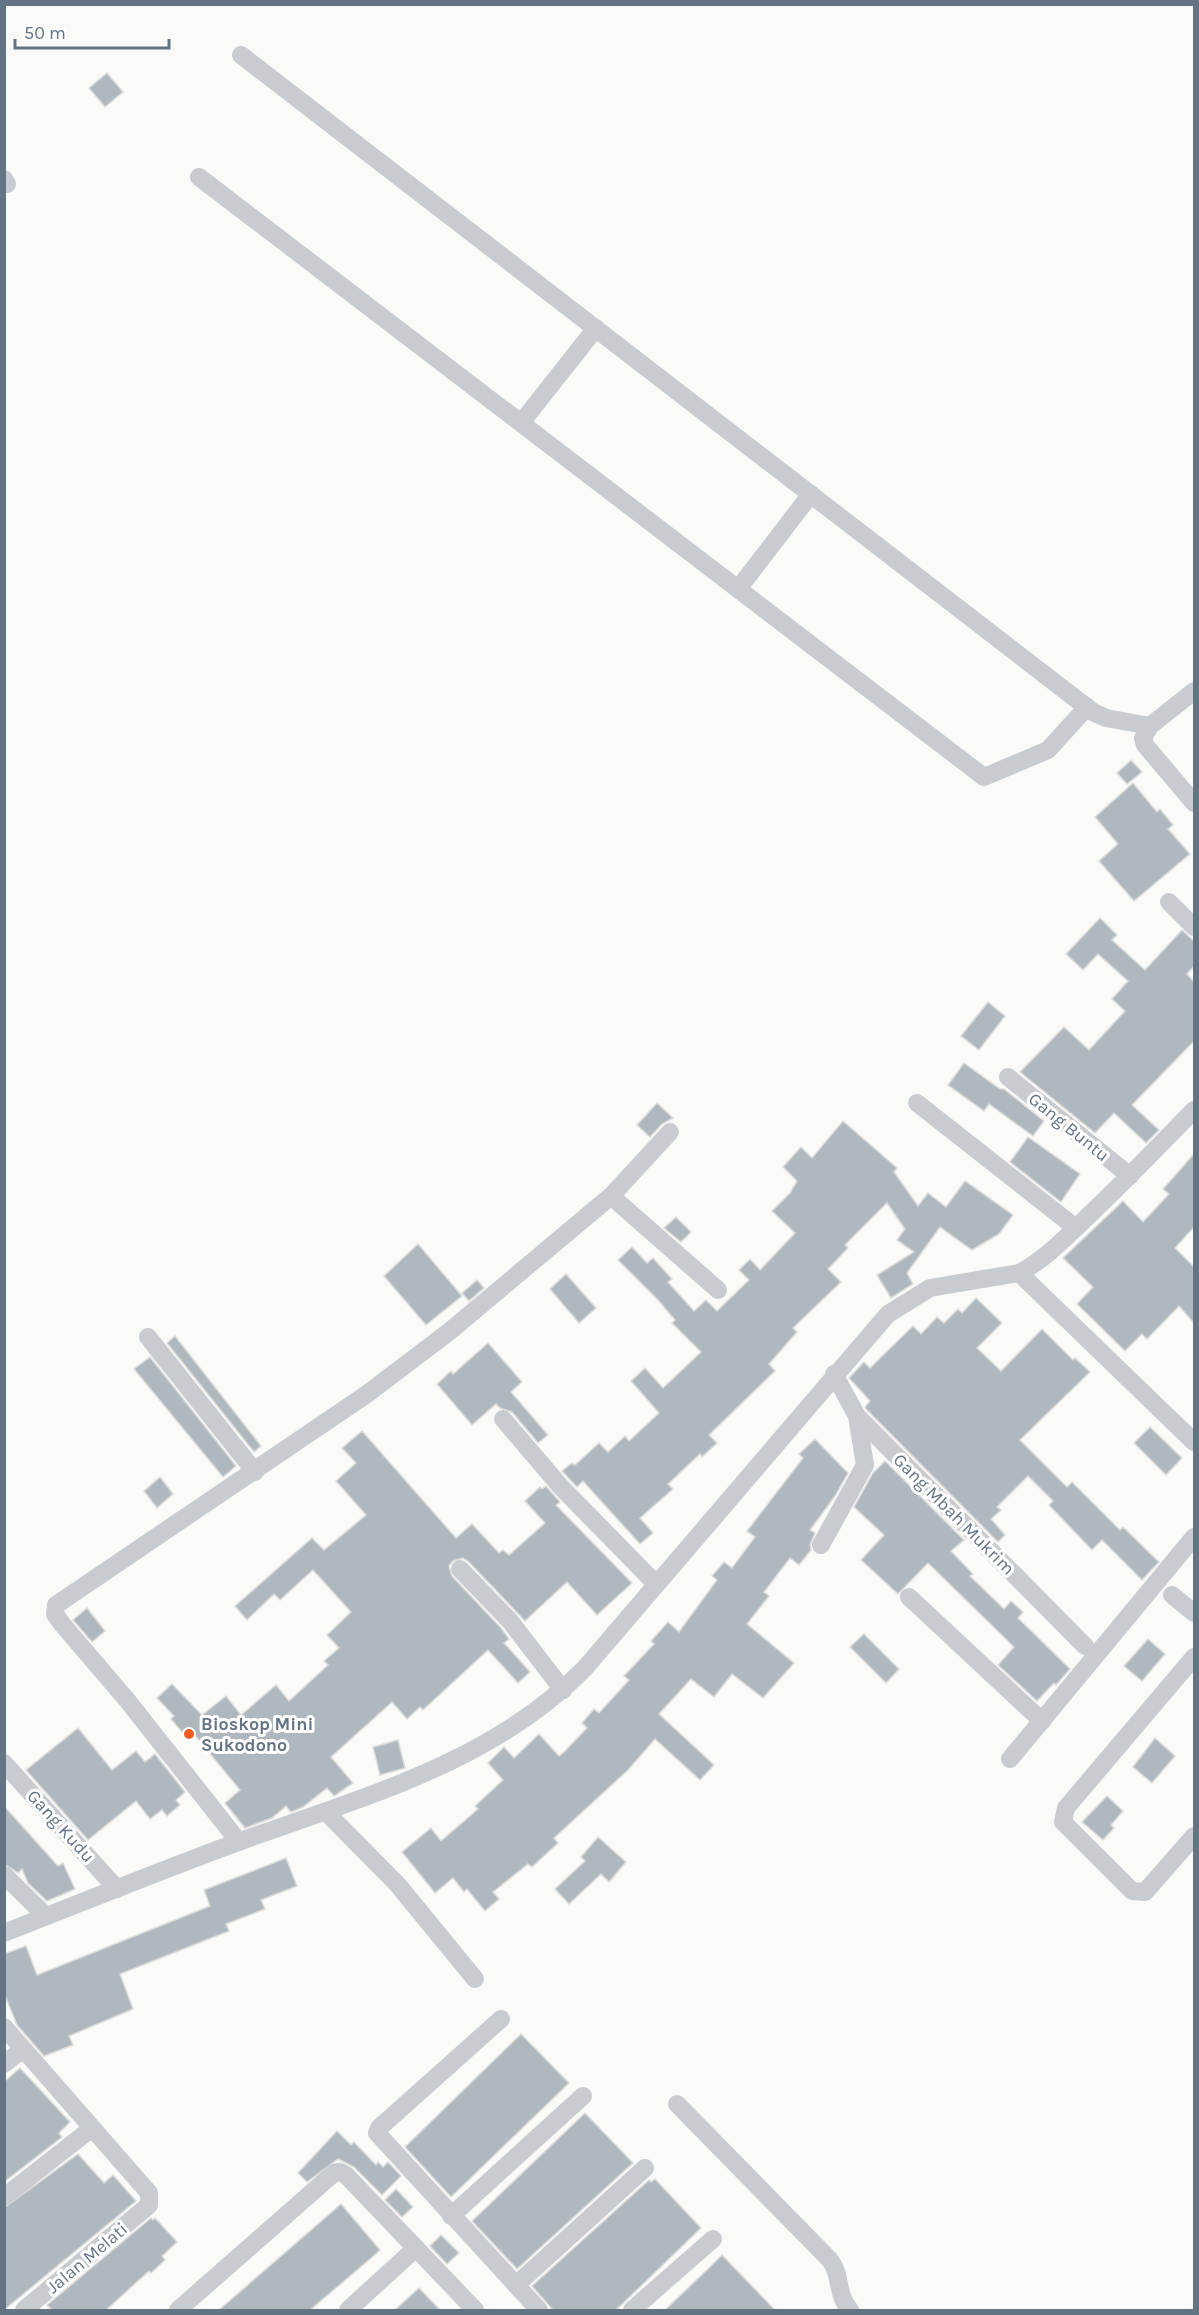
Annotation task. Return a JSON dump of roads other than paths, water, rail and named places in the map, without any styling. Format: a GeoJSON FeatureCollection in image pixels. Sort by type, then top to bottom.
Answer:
{"type":"FeatureCollection","features":[{"type":"Feature","properties":{"kind":"street"},"geometry":{"type":"LineString","coordinates":[[241,56],[1087,707],[1106,718],[1150,726]]}},
{"type":"Feature","properties":{"kind":"street"},"geometry":{"type":"LineString","coordinates":[[199,177],[984,777],[1048,750],[1087,707]]}},
{"type":"Feature","properties":{"kind":"street"},"geometry":{"type":"LineString","coordinates":[[521,423],[596,328]]}},
{"type":"Feature","properties":{"kind":"street"},"geometry":{"type":"LineString","coordinates":[[738,589],[811,494]]}},
{"type":"Feature","properties":{"kind":"street"},"geometry":{"type":"LineString","coordinates":[[1194,691],[1150,726],[1143,738],[1146,745],[1194,803]]}},
{"type":"Feature","properties":{"kind":"street"},"geometry":{"type":"LineString","coordinates":[[1169,902],[1194,927]]}},
{"type":"Feature","properties":{"kind":"street","name":"Gang Buntu"},"geometry":{"type":"LineString","coordinates":[[1008,1077],[1130,1176]]}},
{"type":"Feature","properties":{"kind":"street"},"geometry":{"type":"LineString","coordinates":[[917,1103],[1076,1228]]}},
{"type":"Feature","properties":{"kind":"street"},"geometry":{"type":"LineString","coordinates":[[4,1933],[239,1842],[327,1813],[419,1777],[498,1734],[563,1690],[888,1314],[906,1300],[930,1288],[1024,1271],[1045,1257],[1130,1176],[1194,1110]]}},
{"type":"Feature","properties":{"kind":"street"},"geometry":{"type":"LineString","coordinates":[[239,1842],[55,1614],[56,1605],[255,1472],[367,1394],[450,1331],[611,1196],[670,1132]]}},
{"type":"Feature","properties":{"kind":"street"},"geometry":{"type":"LineString","coordinates":[[611,1196],[718,1290]]}},
{"type":"Feature","properties":{"kind":"street"},"geometry":{"type":"LineString","coordinates":[[1024,1271],[1194,1442]]}},
{"type":"Feature","properties":{"kind":"street"},"geometry":{"type":"LineString","coordinates":[[147,1337],[255,1472]]}},
{"type":"Feature","properties":{"kind":"street","name":"Gang Mbah Mukrim"},"geometry":{"type":"LineString","coordinates":[[834,1374],[857,1416],[1085,1646]]}},
{"type":"Feature","properties":{"kind":"street"},"geometry":{"type":"LineString","coordinates":[[821,1545],[865,1465],[857,1416]]}},
{"type":"Feature","properties":{"kind":"street"},"geometry":{"type":"LineString","coordinates":[[503,1419],[561,1487],[656,1584]]}},
{"type":"Feature","properties":{"kind":"street"},"geometry":{"type":"LineString","coordinates":[[1010,1759],[1194,1537]]}},
{"type":"Feature","properties":{"kind":"street"},"geometry":{"type":"LineString","coordinates":[[460,1569],[510,1621],[563,1690]]}},
{"type":"Feature","properties":{"kind":"street"},"geometry":{"type":"LineString","coordinates":[[1172,1594],[1194,1613]]}},
{"type":"Feature","properties":{"kind":"street"},"geometry":{"type":"LineString","coordinates":[[909,1597],[1042,1721]]}},
{"type":"Feature","properties":{"kind":"street"},"geometry":{"type":"LineString","coordinates":[[1194,1657],[1066,1808],[1062,1822],[1132,1891],[1138,1893],[1145,1892],[1194,1836]]}},
{"type":"Feature","properties":{"kind":"street","name":"Gang Kudu"},"geometry":{"type":"LineString","coordinates":[[4,1763],[117,1889]]}},
{"type":"Feature","properties":{"kind":"street"},"geometry":{"type":"LineString","coordinates":[[327,1813],[398,1885],[475,1979]]}},
{"type":"Feature","properties":{"kind":"street"},"geometry":{"type":"LineString","coordinates":[[4,1875],[46,1916]]}},
{"type":"Feature","properties":{"kind":"street"},"geometry":{"type":"LineString","coordinates":[[501,2019],[379,2128],[377,2133],[539,2310]]}},
{"type":"Feature","properties":{"kind":"street"},"geometry":{"type":"LineString","coordinates":[[4,2028],[91,2129],[4,2197]]}},
{"type":"Feature","properties":{"kind":"street"},"geometry":{"type":"LineString","coordinates":[[4,2064],[22,2050]]}},
{"type":"Feature","properties":{"kind":"street"},"geometry":{"type":"LineString","coordinates":[[451,2216],[583,2096]]}},
{"type":"Feature","properties":{"kind":"street"},"geometry":{"type":"LineString","coordinates":[[676,2103],[830,2260],[835,2266],[842,2301],[850,2310]]}},
{"type":"Feature","properties":{"kind":"street","name":"Jalan Melati"},"geometry":{"type":"LineString","coordinates":[[24,2310],[149,2205],[149,2193],[91,2129]]}},
{"type":"Feature","properties":{"kind":"street"},"geometry":{"type":"LineString","coordinates":[[516,2285],[645,2168]]}},
{"type":"Feature","properties":{"kind":"street"},"geometry":{"type":"LineString","coordinates":[[178,2310],[334,2174],[340,2172],[346,2175],[475,2310]]}},
{"type":"Feature","properties":{"kind":"street"},"geometry":{"type":"LineString","coordinates":[[632,2310],[713,2239]]}},
{"type":"Feature","properties":{"kind":"street"},"geometry":{"type":"LineString","coordinates":[[348,2310],[417,2248]]}},
{"type":"Feature","properties":{"kind":"place","name":"Bioskop Mini Sukodono"},"geometry":{"type":"Point","coordinates":[189,1734]}}]}
